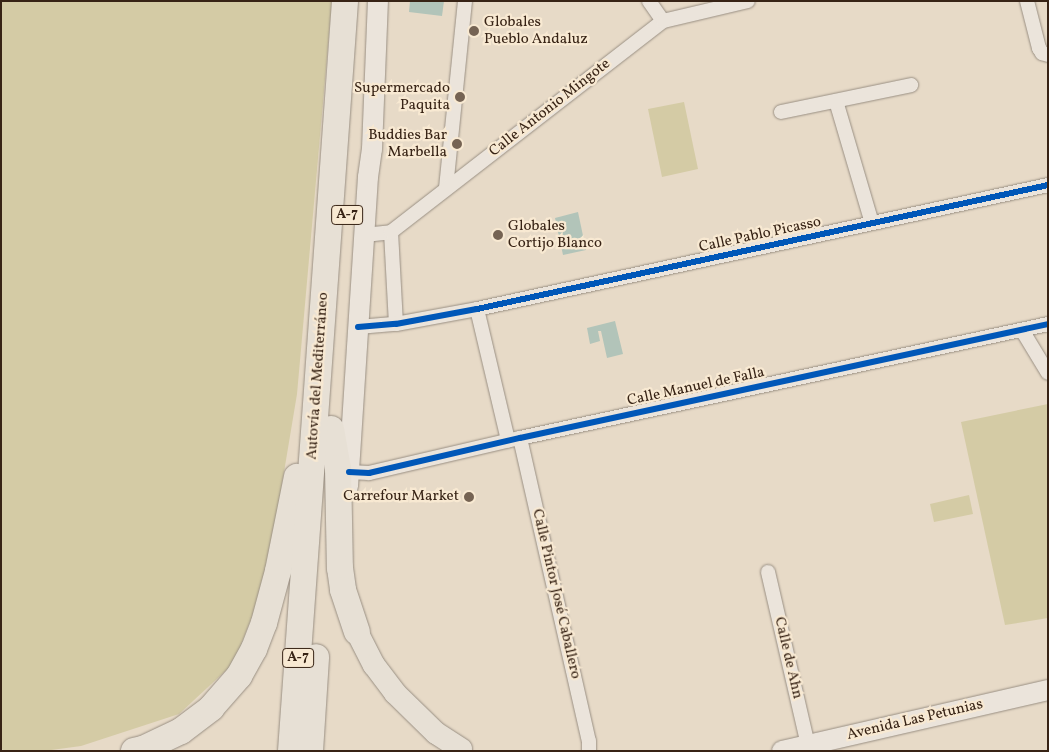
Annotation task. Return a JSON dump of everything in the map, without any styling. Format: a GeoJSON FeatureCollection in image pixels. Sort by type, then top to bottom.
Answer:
{"type":"FeatureCollection","features":[{"type":"Feature","properties":{"kind":"highway","name":"Autovía del Mediterráneo"},"geometry":{"type":"LineString","coordinates":[[310,751],[302,721],[319,356],[345,1]]}},
{"type":"Feature","properties":{"kind":"highway","name":"Autovía del Mediterráneo"},"geometry":{"type":"LineString","coordinates":[[290,751],[302,721],[332,429],[362,1]]}},
{"type":"Feature","properties":{"kind":"highway"},"geometry":{"type":"LineString","coordinates":[[134,751],[143,749],[180,731],[211,708],[239,676],[254,649],[264,623],[278,571],[297,479],[307,393],[319,356]]}},
{"type":"Feature","properties":{"kind":"highway"},"geometry":{"type":"LineString","coordinates":[[332,429],[338,468],[340,568],[343,590],[357,632]]}},
{"type":"Feature","properties":{"kind":"main road"},"geometry":{"type":"LineString","coordinates":[[357,632],[374,665],[395,694],[436,733],[463,750]]}},
{"type":"Feature","properties":{"kind":"street"},"geometry":{"type":"LineString","coordinates":[[357,632],[348,583],[345,550],[364,235],[372,149],[378,1]]}},
{"type":"Feature","properties":{"kind":"street"},"geometry":{"type":"LineString","coordinates":[[446,188],[464,1]]}},
{"type":"Feature","properties":{"kind":"street"},"geometry":{"type":"LineString","coordinates":[[649,1],[663,21]]}},
{"type":"Feature","properties":{"kind":"street","name":"Calle Antonio Mingote"},"geometry":{"type":"LineString","coordinates":[[391,232],[663,21],[748,1]]}},
{"type":"Feature","properties":{"kind":"street"},"geometry":{"type":"LineString","coordinates":[[1027,1],[1039,48],[1046,55]]}},
{"type":"Feature","properties":{"kind":"street"},"geometry":{"type":"LineString","coordinates":[[782,112],[911,85]]}},
{"type":"Feature","properties":{"kind":"street"},"geometry":{"type":"LineString","coordinates":[[836,101],[872,223]]}},
{"type":"Feature","properties":{"kind":"street","name":"Calle Pablo Picasso"},"geometry":{"type":"LineString","coordinates":[[358,327],[396,324],[477,309],[1048,185]]}},
{"type":"Feature","properties":{"kind":"street"},"geometry":{"type":"LineString","coordinates":[[364,235],[374,236],[391,232],[396,324]]}},
{"type":"Feature","properties":{"kind":"street","name":"Calle Pintor José Caballero"},"geometry":{"type":"LineString","coordinates":[[477,309],[514,439],[589,751]]}},
{"type":"Feature","properties":{"kind":"street","name":"Calle Manuel de Falla"},"geometry":{"type":"LineString","coordinates":[[349,472],[369,473],[514,439],[1048,324]]}},
{"type":"Feature","properties":{"kind":"street"},"geometry":{"type":"LineString","coordinates":[[1022,330],[1048,373]]}},
{"type":"Feature","properties":{"kind":"street","name":"Calle de Ahn"},"geometry":{"type":"LineString","coordinates":[[768,572],[808,745]]}},
{"type":"Feature","properties":{"kind":"street","name":"Avenida Las Petunias"},"geometry":{"type":"LineString","coordinates":[[782,751],[1048,690]]}},
{"type":"Feature","properties":{"kind":"shaded area"},"geometry":{"type":"Polygon","coordinates":[[[1,1],[332,1],[297,394],[266,580],[234,663],[179,714],[81,746],[44,751],[6,751],[1,749],[1,1]]]}},
{"type":"Feature","properties":{"kind":"shaded area"},"geometry":{"type":"Polygon","coordinates":[[[410,1],[444,1],[442,16],[409,12],[410,1]]]}},
{"type":"Feature","properties":{"kind":"shaded area"},"geometry":{"type":"Polygon","coordinates":[[[684,102],[698,169],[662,177],[648,109],[684,102]]]}},
{"type":"Feature","properties":{"kind":"shaded area"},"geometry":{"type":"Polygon","coordinates":[[[578,212],[586,250],[563,255],[555,218],[578,212]]]}},
{"type":"Feature","properties":{"kind":"shaded area"},"geometry":{"type":"Polygon","coordinates":[[[615,321],[623,354],[607,358],[601,331],[598,331],[600,341],[590,344],[587,328],[615,321]]]}},
{"type":"Feature","properties":{"kind":"shaded area"},"geometry":{"type":"Polygon","coordinates":[[[1048,404],[1048,618],[1005,625],[961,422],[1048,404]]]}},
{"type":"Feature","properties":{"kind":"shaded area"},"geometry":{"type":"Polygon","coordinates":[[[969,495],[973,514],[934,522],[930,504],[969,495]]]}},
{"type":"Feature","properties":{"kind":"cycle path"},"geometry":{"type":"LineString","coordinates":[[358,327],[396,324],[477,309],[1048,185]]}},
{"type":"Feature","properties":{"kind":"cycle path"},"geometry":{"type":"LineString","coordinates":[[349,472],[369,473],[520,438],[1048,324]]}},
{"type":"Feature","properties":{"kind":"place","name":"Globales Pueblo Andaluz"},"geometry":{"type":"Point","coordinates":[474,31]}},
{"type":"Feature","properties":{"kind":"place","name":"Supermercado Paquita"},"geometry":{"type":"Point","coordinates":[460,97]}},
{"type":"Feature","properties":{"kind":"place","name":"Buddies Bar Marbella"},"geometry":{"type":"Point","coordinates":[457,144]}},
{"type":"Feature","properties":{"kind":"place","name":"Globales Cortijo Blanco"},"geometry":{"type":"Point","coordinates":[498,235]}},
{"type":"Feature","properties":{"kind":"place","name":"Carrefour Market"},"geometry":{"type":"Point","coordinates":[469,497]}}]}
